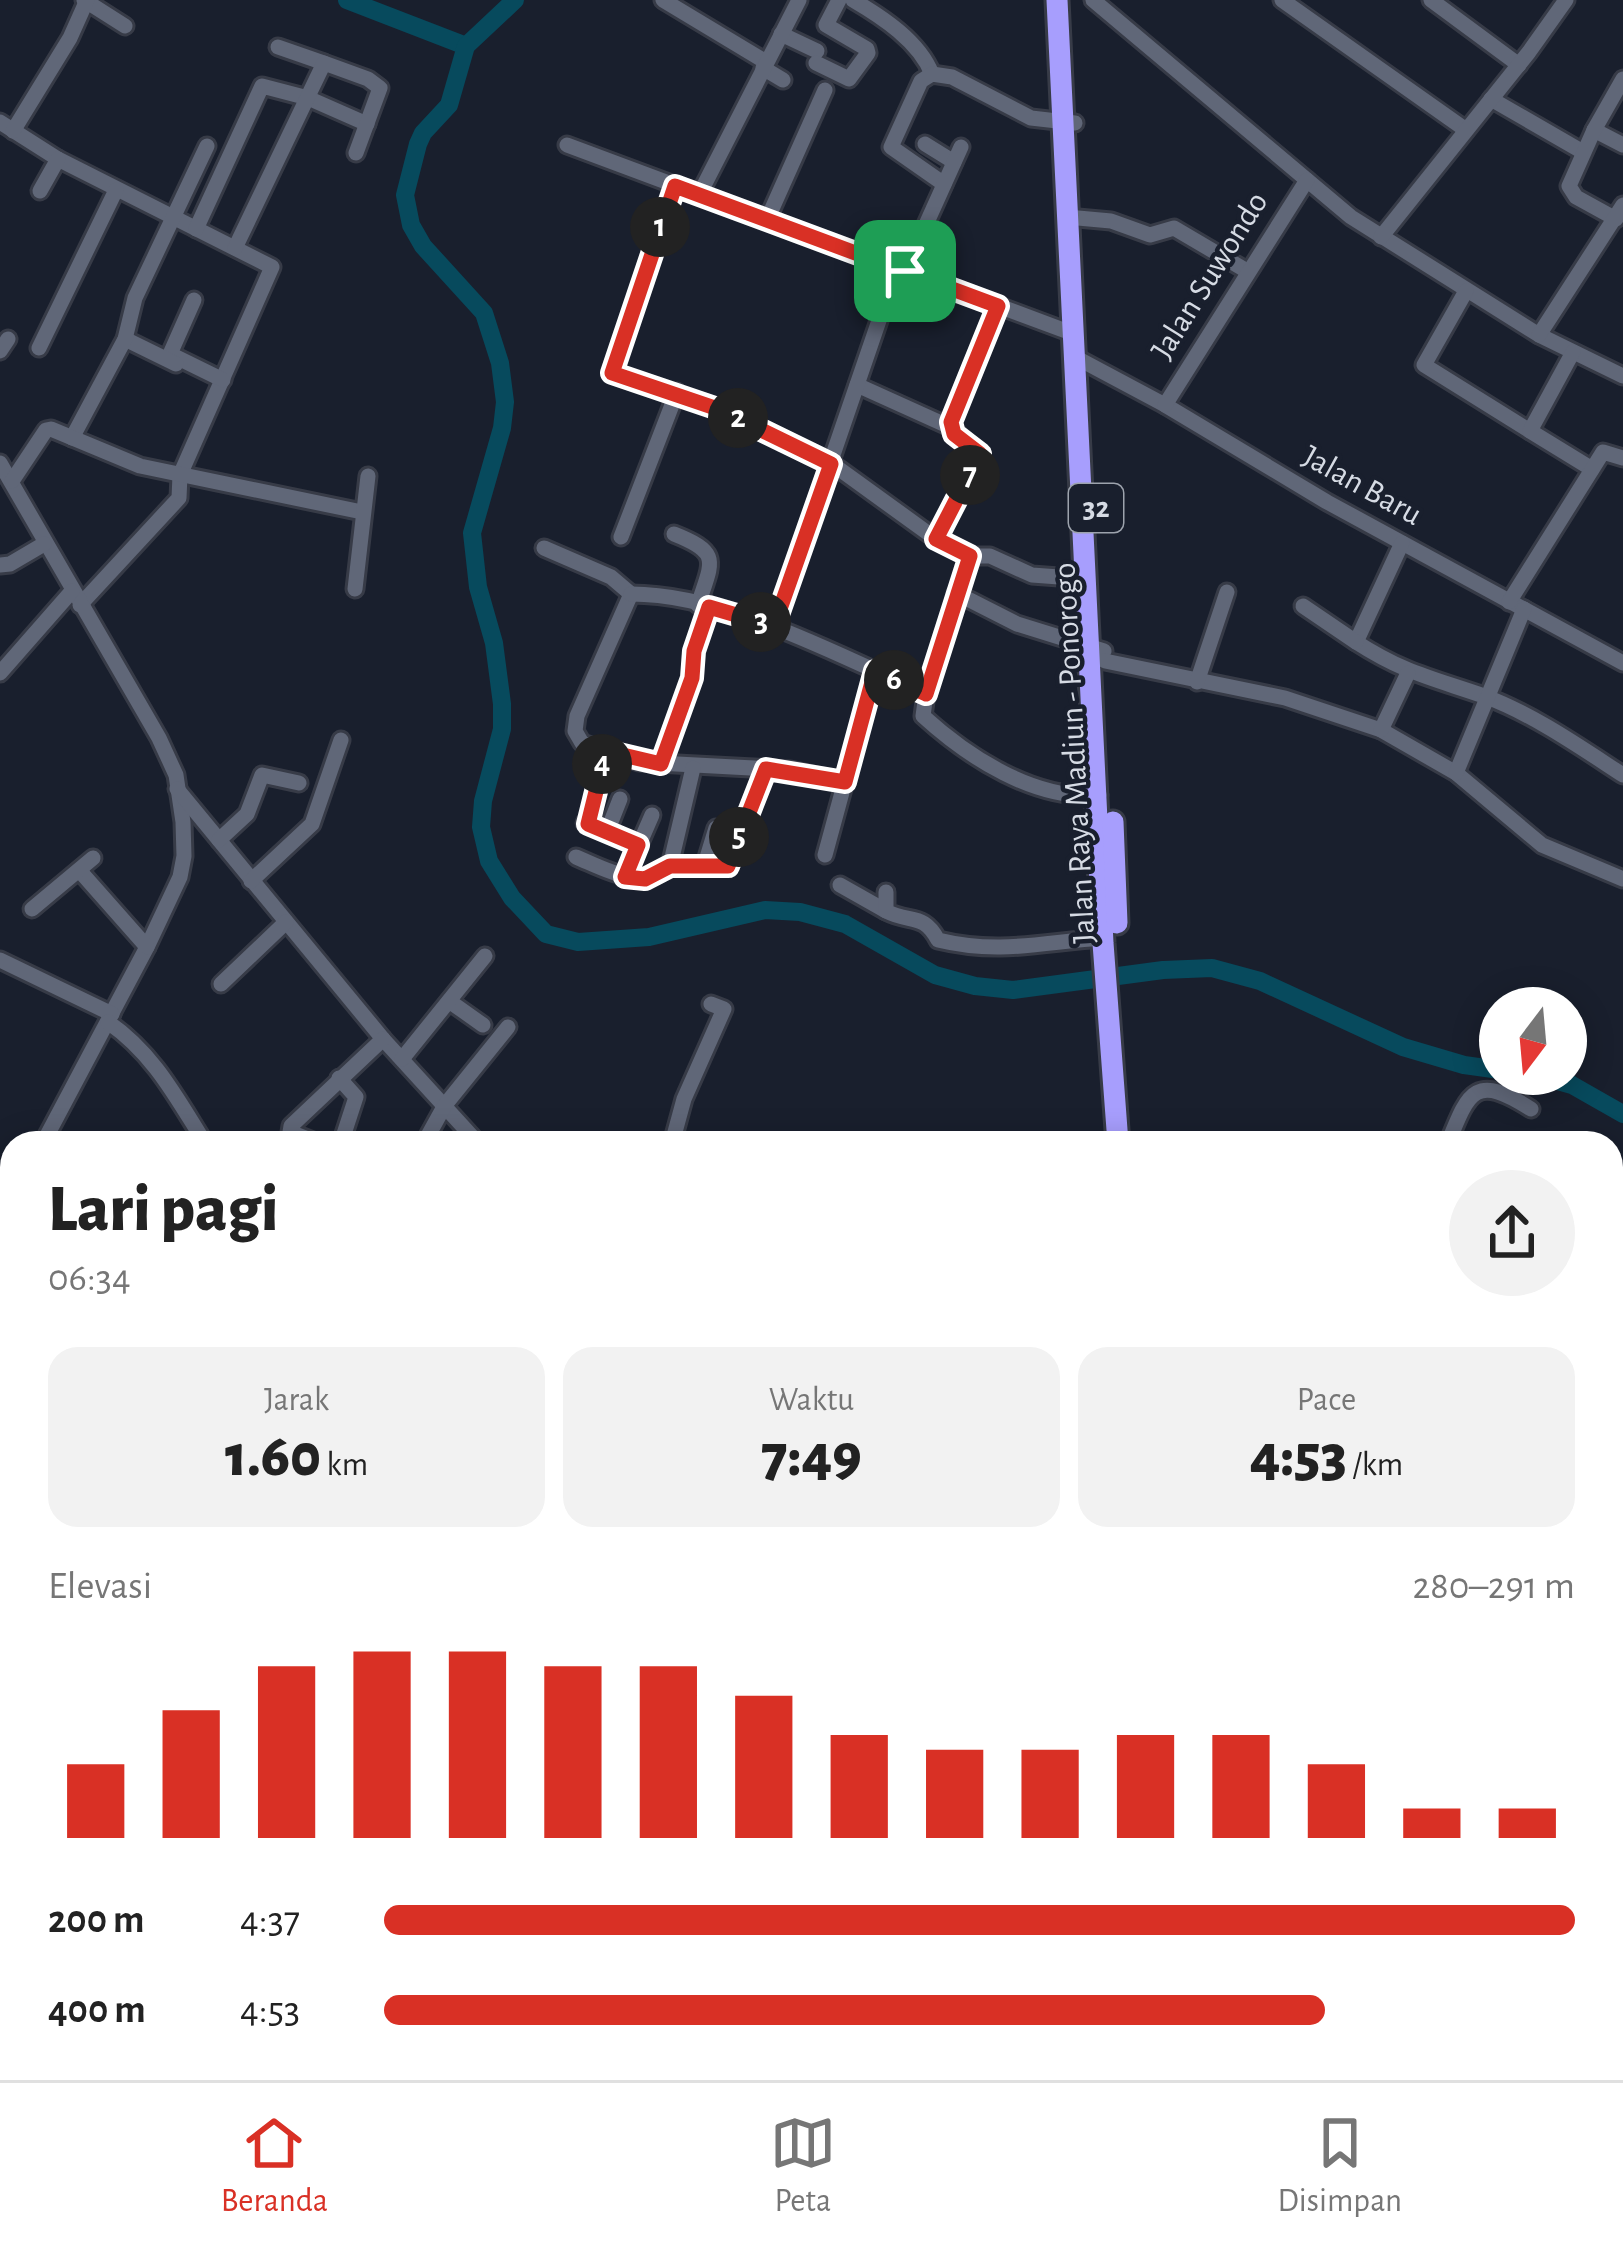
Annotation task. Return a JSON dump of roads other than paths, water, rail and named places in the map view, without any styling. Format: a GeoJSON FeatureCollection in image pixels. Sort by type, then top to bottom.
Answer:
{"type":"FeatureCollection","features":[{"type":"Feature","properties":{"kind":"highway","name":"Jalan Raya Madiun - Ponorogo"},"geometry":{"type":"LineString","coordinates":[[1057,0],[1074,217],[1086,579],[1099,653],[1099,794],[1107,856]]}},
{"type":"Feature","properties":{"kind":"highway","name":"Jalan Raya Madiun - Ponorogo"},"geometry":{"type":"LineString","coordinates":[[1074,217],[1107,856],[1101,940],[1128,1131]]}},
{"type":"Feature","properties":{"kind":"highway","name":"Jalan Raya Madiun - Ponorogo"},"geometry":{"type":"LineString","coordinates":[[1118,1059],[1118,1131]]}},
{"type":"Feature","properties":{"kind":"street"},"geometry":{"type":"LineString","coordinates":[[125,26],[86,0],[70,38],[7,127],[58,160],[272,267],[180,475],[179,499]]}},
{"type":"Feature","properties":{"kind":"street"},"geometry":{"type":"LineString","coordinates":[[663,0],[783,80]]}},
{"type":"Feature","properties":{"kind":"street"},"geometry":{"type":"LineString","coordinates":[[700,195],[799,0]]}},
{"type":"Feature","properties":{"kind":"street"},"geometry":{"type":"LineString","coordinates":[[781,34],[849,79],[868,53],[826,25],[839,0]]}},
{"type":"Feature","properties":{"kind":"street"},"geometry":{"type":"LineString","coordinates":[[853,0],[885,19],[926,60],[932,74]]}},
{"type":"Feature","properties":{"kind":"street"},"geometry":{"type":"LineString","coordinates":[[1093,0],[1381,237],[1539,335],[1623,376]]}},
{"type":"Feature","properties":{"kind":"street"},"geometry":{"type":"LineString","coordinates":[[1115,15],[1126,0]]}},
{"type":"Feature","properties":{"kind":"street"},"geometry":{"type":"LineString","coordinates":[[1431,0],[1519,65]]}},
{"type":"Feature","properties":{"kind":"street"},"geometry":{"type":"LineString","coordinates":[[1381,237],[1566,0]]}},
{"type":"Feature","properties":{"kind":"street"},"geometry":{"type":"LineString","coordinates":[[1286,1],[1466,130]]}},
{"type":"Feature","properties":{"kind":"street"},"geometry":{"type":"LineString","coordinates":[[278,47],[368,79],[380,88],[356,154]]}},
{"type":"Feature","properties":{"kind":"street"},"geometry":{"type":"LineString","coordinates":[[235,248],[324,63]]}},
{"type":"Feature","properties":{"kind":"street"},"geometry":{"type":"LineString","coordinates":[[944,184],[891,145],[921,80],[932,74],[952,77],[1031,118],[1068,123]]}},
{"type":"Feature","properties":{"kind":"street"},"geometry":{"type":"LineString","coordinates":[[1539,335],[1619,212],[1570,190],[1582,152],[1623,79]]}},
{"type":"Feature","properties":{"kind":"street"},"geometry":{"type":"LineString","coordinates":[[196,229],[259,89],[269,86],[308,98],[367,124]]}},
{"type":"Feature","properties":{"kind":"street"},"geometry":{"type":"LineString","coordinates":[[767,220],[825,90]]}},
{"type":"Feature","properties":{"kind":"street"},"geometry":{"type":"LineString","coordinates":[[1492,99],[1582,152]]}},
{"type":"Feature","properties":{"kind":"street"},"geometry":{"type":"LineString","coordinates":[[1594,130],[1623,145]]}},
{"type":"Feature","properties":{"kind":"street"},"geometry":{"type":"LineString","coordinates":[[774,626],[901,270],[957,154],[925,145]]}},
{"type":"Feature","properties":{"kind":"street"},"geometry":{"type":"LineString","coordinates":[[72,439],[125,338],[136,298],[207,146]]}},
{"type":"Feature","properties":{"kind":"street","name":"Jalan Baru"},"geometry":{"type":"LineString","coordinates":[[567,146],[998,306],[1402,543],[1623,663]]}},
{"type":"Feature","properties":{"kind":"street"},"geometry":{"type":"LineString","coordinates":[[40,191],[58,160]]}},
{"type":"Feature","properties":{"kind":"street","name":"Jalan Suwondo"},"geometry":{"type":"LineString","coordinates":[[1165,405],[1307,180]]}},
{"type":"Feature","properties":{"kind":"street"},"geometry":{"type":"LineString","coordinates":[[675,186],[610,371],[677,392],[831,464],[952,550],[990,556],[1032,575],[1086,579]]}},
{"type":"Feature","properties":{"kind":"street"},"geometry":{"type":"LineString","coordinates":[[39,348],[116,190]]}},
{"type":"Feature","properties":{"kind":"street"},"geometry":{"type":"LineString","coordinates":[[1074,217],[1112,221],[1150,236],[1174,228],[1247,271]]}},
{"type":"Feature","properties":{"kind":"street"},"geometry":{"type":"LineString","coordinates":[[1466,292],[1424,365],[1592,470]]}},
{"type":"Feature","properties":{"kind":"street"},"geometry":{"type":"LineString","coordinates":[[194,300],[170,354],[222,383]]}},
{"type":"Feature","properties":{"kind":"street"},"geometry":{"type":"LineString","coordinates":[[950,427],[998,306]]}},
{"type":"Feature","properties":{"kind":"street"},"geometry":{"type":"LineString","coordinates":[[125,338],[222,383]]}},
{"type":"Feature","properties":{"kind":"street"},"geometry":{"type":"LineString","coordinates":[[1530,431],[1573,352]]}},
{"type":"Feature","properties":{"kind":"street"},"geometry":{"type":"LineString","coordinates":[[857,385],[950,427],[980,454],[936,539]]}},
{"type":"Feature","properties":{"kind":"street"},"geometry":{"type":"LineString","coordinates":[[621,537],[677,392]]}},
{"type":"Feature","properties":{"kind":"street"},"geometry":{"type":"LineString","coordinates":[[12,481],[46,430],[53,429],[121,460],[362,512]]}},
{"type":"Feature","properties":{"kind":"street"},"geometry":{"type":"LineString","coordinates":[[1456,772],[1516,606],[1606,450],[1623,458]]}},
{"type":"Feature","properties":{"kind":"street"},"geometry":{"type":"LineString","coordinates":[[0,463],[159,738],[176,775],[184,856],[169,904],[49,1131]]}},
{"type":"Feature","properties":{"kind":"street"},"geometry":{"type":"LineString","coordinates":[[355,589],[368,476]]}},
{"type":"Feature","properties":{"kind":"street"},"geometry":{"type":"LineString","coordinates":[[0,673],[179,499],[205,480]]}},
{"type":"Feature","properties":{"kind":"street"},"geometry":{"type":"LineString","coordinates":[[661,764],[692,678],[712,563],[702,545],[674,533]]}},
{"type":"Feature","properties":{"kind":"street"},"geometry":{"type":"LineString","coordinates":[[1355,642],[1402,543]]}},
{"type":"Feature","properties":{"kind":"street"},"geometry":{"type":"LineString","coordinates":[[0,565],[44,544]]}},
{"type":"Feature","properties":{"kind":"street"},"geometry":{"type":"LineString","coordinates":[[544,548],[611,578],[632,594],[704,606],[774,626],[926,694]]}},
{"type":"Feature","properties":{"kind":"street"},"geometry":{"type":"LineString","coordinates":[[970,556],[923,716],[1018,780],[1082,796],[1099,794]]}},
{"type":"Feature","properties":{"kind":"street"},"geometry":{"type":"LineString","coordinates":[[1197,682],[1227,592]]}},
{"type":"Feature","properties":{"kind":"street"},"geometry":{"type":"LineString","coordinates":[[956,593],[1017,624],[1099,653],[1197,682],[1320,706],[1382,730],[1456,772],[1542,845],[1623,879]]}},
{"type":"Feature","properties":{"kind":"street"},"geometry":{"type":"LineString","coordinates":[[632,594],[577,716],[575,730],[582,743],[661,764],[766,769],[845,782]]}},
{"type":"Feature","properties":{"kind":"street"},"geometry":{"type":"LineString","coordinates":[[1303,607],[1408,673],[1486,697],[1623,775]]}},
{"type":"Feature","properties":{"kind":"street"},"geometry":{"type":"LineString","coordinates":[[825,855],[875,671]]}},
{"type":"Feature","properties":{"kind":"street"},"geometry":{"type":"LineString","coordinates":[[1382,730],[1408,673]]}},
{"type":"Feature","properties":{"kind":"street"},"geometry":{"type":"LineString","coordinates":[[250,881],[312,824],[341,740]]}},
{"type":"Feature","properties":{"kind":"street"},"geometry":{"type":"LineString","coordinates":[[606,751],[586,824],[638,845]]}},
{"type":"Feature","properties":{"kind":"street"},"geometry":{"type":"LineString","coordinates":[[670,866],[693,767]]}},
{"type":"Feature","properties":{"kind":"street"},"geometry":{"type":"LineString","coordinates":[[576,857],[625,877],[645,879],[670,866],[728,866],[766,769]]}},
{"type":"Feature","properties":{"kind":"street"},"geometry":{"type":"LineString","coordinates":[[219,840],[247,814],[262,775],[299,783]]}},
{"type":"Feature","properties":{"kind":"street"},"geometry":{"type":"LineString","coordinates":[[177,788],[383,1039],[468,1131]]}},
{"type":"Feature","properties":{"kind":"street"},"geometry":{"type":"LineString","coordinates":[[607,832],[620,800]]}},
{"type":"Feature","properties":{"kind":"street"},"geometry":{"type":"LineString","coordinates":[[625,877],[652,815]]}},
{"type":"Feature","properties":{"kind":"street"},"geometry":{"type":"LineString","coordinates":[[705,864],[716,829]]}},
{"type":"Feature","properties":{"kind":"street"},"geometry":{"type":"LineString","coordinates":[[32,909],[93,858]]}},
{"type":"Feature","properties":{"kind":"street"},"geometry":{"type":"LineString","coordinates":[[79,869],[147,947]]}},
{"type":"Feature","properties":{"kind":"street"},"geometry":{"type":"LineString","coordinates":[[840,885],[886,911],[929,924],[938,940],[967,947],[1024,949],[1101,940]]}},
{"type":"Feature","properties":{"kind":"street"},"geometry":{"type":"LineString","coordinates":[[886,892],[886,911]]}},
{"type":"Feature","properties":{"kind":"street"},"geometry":{"type":"LineString","coordinates":[[221,984],[286,922]]}},
{"type":"Feature","properties":{"kind":"street"},"geometry":{"type":"LineString","coordinates":[[402,1058],[485,956]]}},
{"type":"Feature","properties":{"kind":"street"},"geometry":{"type":"LineString","coordinates":[[0,960],[110,1018],[158,1066],[199,1131]]}},
{"type":"Feature","properties":{"kind":"street"},"geometry":{"type":"LineString","coordinates":[[449,1000],[483,1025]]}},
{"type":"Feature","properties":{"kind":"street"},"geometry":{"type":"LineString","coordinates":[[666,1131],[724,1010],[711,1004]]}},
{"type":"Feature","properties":{"kind":"street"},"geometry":{"type":"LineString","coordinates":[[431,1131],[445,1105],[508,1027]]}},
{"type":"Feature","properties":{"kind":"street"},"geometry":{"type":"LineString","coordinates":[[294,1131],[290,1129],[339,1078],[383,1039]]}},
{"type":"Feature","properties":{"kind":"street"},"geometry":{"type":"LineString","coordinates":[[339,1078],[356,1096],[345,1131]]}},
{"type":"Feature","properties":{"kind":"street"},"geometry":{"type":"LineString","coordinates":[[1453,1131],[1466,1098],[1474,1092],[1498,1092],[1531,1109]]}},
{"type":"Feature","properties":{"kind":"waterway"},"geometry":{"type":"LineString","coordinates":[[347,0],[466,46]]}},
{"type":"Feature","properties":{"kind":"waterway"},"geometry":{"type":"LineString","coordinates":[[515,0],[466,46],[449,105],[418,144],[405,195],[411,225],[423,246],[484,313],[500,363],[505,402],[502,428],[472,533],[502,704],[502,729],[481,827],[489,861],[512,898],[546,934],[578,942],[649,937],[765,910],[800,912],[845,924],[935,975],[1013,990],[1212,968],[1260,981],[1403,1047],[1479,1067]]}},
{"type":"Feature","properties":{"kind":"waterway"},"geometry":{"type":"LineString","coordinates":[[1587,1094],[1623,1114]]}}]}
